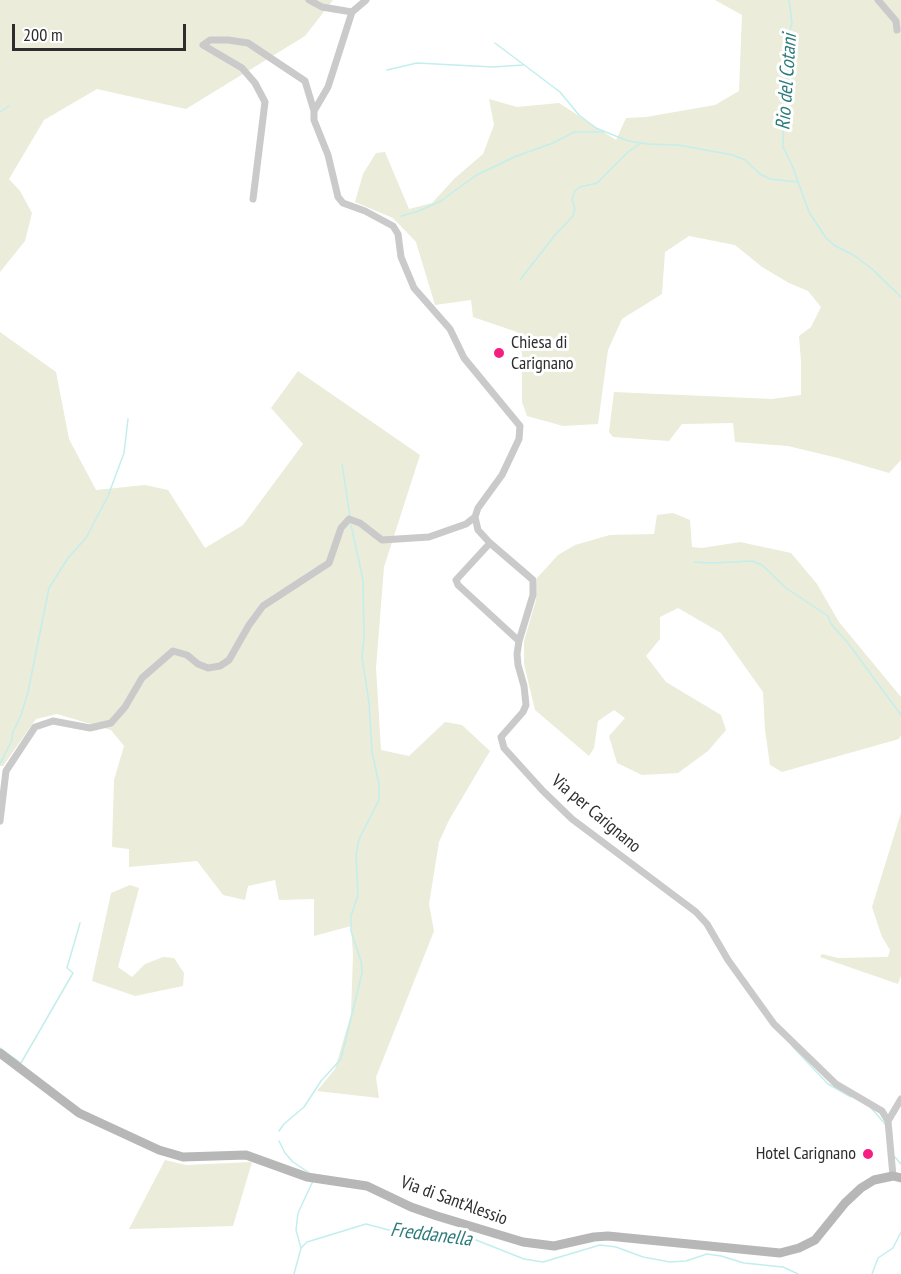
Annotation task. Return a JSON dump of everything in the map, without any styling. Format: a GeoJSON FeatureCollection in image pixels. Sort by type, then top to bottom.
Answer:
{"type":"FeatureCollection","features":[{"type":"Feature","properties":{"kind":"street"},"geometry":{"type":"LineString","coordinates":[[309,0],[322,7],[352,12]]}},
{"type":"Feature","properties":{"kind":"street"},"geometry":{"type":"LineString","coordinates":[[314,111],[328,87],[352,12],[366,0]]}},
{"type":"Feature","properties":{"kind":"street"},"geometry":{"type":"LineString","coordinates":[[878,0],[896,21],[897,30]]}},
{"type":"Feature","properties":{"kind":"street"},"geometry":{"type":"LineString","coordinates":[[0,821],[6,771],[35,727],[53,721],[90,728],[111,723],[125,707],[142,678],[173,651],[187,655],[198,664],[208,668],[220,666],[229,660],[263,606],[329,563],[341,528],[349,519],[360,523],[382,540],[429,537],[466,524],[475,517],[478,508],[502,474],[519,439],[520,426],[464,358],[450,329],[414,288],[401,257],[398,234],[393,226],[385,220],[343,203],[338,197],[328,155],[314,120],[314,111],[305,81],[248,43],[210,40],[203,45],[242,68],[255,83],[265,102],[253,198]]}},
{"type":"Feature","properties":{"kind":"street","name":"Via per Carignano"},"geometry":{"type":"LineString","coordinates":[[475,517],[478,530],[533,580],[533,595],[519,641],[518,665],[526,705],[523,712],[501,737],[504,748],[572,819],[696,912],[707,924],[728,960],[774,1024],[836,1084],[882,1111],[888,1121]]}},
{"type":"Feature","properties":{"kind":"street"},"geometry":{"type":"LineString","coordinates":[[490,543],[456,580],[458,585],[519,641]]}},
{"type":"Feature","properties":{"kind":"street","name":"Via di Sant'Alessio"},"geometry":{"type":"LineString","coordinates":[[0,1053],[79,1113],[159,1150],[183,1157],[246,1155],[307,1177],[367,1186],[437,1216],[524,1242],[554,1246],[608,1236],[780,1253],[799,1248],[815,1240],[845,1203],[861,1188],[874,1180],[897,1177]]}},
{"type":"Feature","properties":{"kind":"street"},"geometry":{"type":"LineString","coordinates":[[897,1177],[888,1121],[901,1099]]}},
{"type":"Feature","properties":{"kind":"green space"},"geometry":{"type":"Polygon","coordinates":[[[0,0],[333,0],[305,36],[186,109],[97,89],[44,120],[9,179],[20,191],[32,213],[25,241],[0,272],[0,0]]]}},
{"type":"Feature","properties":{"kind":"green space"},"geometry":{"type":"Polygon","coordinates":[[[715,0],[901,0],[901,460],[889,473],[788,446],[735,442],[733,423],[682,424],[669,441],[613,437],[609,432],[614,392],[772,399],[801,395],[799,336],[811,327],[821,307],[808,291],[762,267],[735,245],[689,236],[665,252],[662,294],[622,319],[608,350],[598,424],[563,426],[527,416],[522,402],[522,354],[517,332],[473,317],[471,300],[435,305],[416,242],[393,218],[355,202],[363,174],[376,153],[385,152],[409,209],[432,203],[455,178],[483,154],[494,125],[489,99],[517,107],[559,103],[616,140],[626,118],[646,117],[715,105],[739,91],[742,15],[715,0]]]}},
{"type":"Feature","properties":{"kind":"green space"},"geometry":{"type":"Polygon","coordinates":[[[0,332],[56,372],[69,439],[96,490],[145,485],[168,490],[205,548],[243,525],[303,444],[271,408],[298,371],[420,455],[384,567],[376,668],[381,750],[409,756],[445,722],[462,725],[490,751],[449,820],[439,842],[429,904],[434,931],[376,1077],[379,1098],[317,1091],[335,1069],[351,1014],[353,955],[351,926],[314,936],[314,899],[279,900],[275,880],[248,886],[245,900],[223,895],[197,861],[129,867],[129,849],[112,847],[114,780],[124,746],[111,730],[57,714],[36,719],[3,766],[0,766],[0,332]]]}},
{"type":"Feature","properties":{"kind":"green space"},"geometry":{"type":"Polygon","coordinates":[[[673,513],[690,520],[692,547],[702,548],[740,542],[791,553],[817,584],[839,622],[901,697],[901,735],[899,739],[782,772],[770,765],[763,692],[721,633],[678,608],[660,617],[660,639],[646,656],[666,682],[721,715],[726,730],[708,751],[678,773],[642,775],[617,763],[609,736],[625,718],[614,710],[598,721],[594,748],[589,756],[535,710],[524,664],[524,641],[536,600],[537,578],[558,555],[575,545],[610,535],[654,534],[657,515],[673,513]]]}},
{"type":"Feature","properties":{"kind":"green space"},"geometry":{"type":"Polygon","coordinates":[[[901,813],[901,976],[898,984],[820,957],[822,954],[838,958],[888,957],[890,950],[882,937],[872,907],[901,813]]]}},
{"type":"Feature","properties":{"kind":"green space"},"geometry":{"type":"Polygon","coordinates":[[[130,885],[139,888],[118,967],[132,977],[145,964],[163,957],[174,958],[184,973],[183,986],[135,996],[92,981],[111,893],[130,885]]]}},
{"type":"Feature","properties":{"kind":"green space"},"geometry":{"type":"Polygon","coordinates":[[[165,1160],[186,1165],[252,1162],[233,1226],[129,1229],[165,1160]]]}},
{"type":"Feature","properties":{"kind":"waterway","name":"Rio del Cotani"},"geometry":{"type":"LineString","coordinates":[[789,0],[792,23],[788,36],[788,78],[784,106],[783,147],[809,212],[826,238],[872,269],[901,297]]}},
{"type":"Feature","properties":{"kind":"waterway"},"geometry":{"type":"LineString","coordinates":[[495,43],[560,92],[579,115],[596,128],[628,141],[678,145],[733,155],[745,160],[760,174],[770,179],[798,182]]}},
{"type":"Feature","properties":{"kind":"waterway"},"geometry":{"type":"LineString","coordinates":[[387,70],[417,63],[493,67],[523,65]]}},
{"type":"Feature","properties":{"kind":"waterway"},"geometry":{"type":"LineString","coordinates":[[0,112],[9,106]]}},
{"type":"Feature","properties":{"kind":"waterway"},"geometry":{"type":"LineString","coordinates":[[401,216],[441,201],[475,176],[574,132],[603,132]]}},
{"type":"Feature","properties":{"kind":"waterway"},"geometry":{"type":"LineString","coordinates":[[520,280],[573,216],[575,209],[572,199],[575,191],[580,187],[597,183],[628,152],[641,143]]}},
{"type":"Feature","properties":{"kind":"waterway"},"geometry":{"type":"LineString","coordinates":[[0,764],[12,740],[28,692],[49,588],[68,558],[86,538],[108,496],[124,453],[128,419]]}},
{"type":"Feature","properties":{"kind":"waterway"},"geometry":{"type":"LineString","coordinates":[[342,464],[350,516]]}},
{"type":"Feature","properties":{"kind":"waterway"},"geometry":{"type":"LineString","coordinates":[[279,1131],[304,1107],[321,1081],[341,1059],[362,973],[361,961],[351,931],[351,916],[358,895],[356,855],[359,839],[379,800],[379,784],[372,752],[369,703],[362,657],[363,580],[351,525]]}},
{"type":"Feature","properties":{"kind":"waterway"},"geometry":{"type":"LineString","coordinates":[[694,562],[752,561],[762,565],[786,588],[828,616],[831,624],[848,643],[901,715]]}},
{"type":"Feature","properties":{"kind":"waterway"},"geometry":{"type":"LineString","coordinates":[[0,1048],[21,1063],[73,973],[67,968],[80,923]]}},
{"type":"Feature","properties":{"kind":"waterway"},"geometry":{"type":"LineString","coordinates":[[792,1046],[828,1084],[851,1097]]}},
{"type":"Feature","properties":{"kind":"waterway"},"geometry":{"type":"LineString","coordinates":[[871,1108],[886,1125]]}},
{"type":"Feature","properties":{"kind":"waterway"},"geometry":{"type":"LineString","coordinates":[[279,1141],[293,1162],[311,1174]]}},
{"type":"Feature","properties":{"kind":"waterway"},"geometry":{"type":"LineString","coordinates":[[894,1156],[901,1164]]}},
{"type":"Feature","properties":{"kind":"waterway"},"geometry":{"type":"LineString","coordinates":[[301,1248],[296,1230],[298,1213],[313,1181]]}},
{"type":"Feature","properties":{"kind":"waterway","name":"Freddanella"},"geometry":{"type":"LineString","coordinates":[[294,1274],[301,1248],[307,1242],[366,1224],[408,1235],[471,1238],[524,1259],[543,1262],[600,1245],[616,1247],[643,1257],[670,1262],[686,1261],[707,1254],[744,1263],[783,1267],[798,1274]]}},
{"type":"Feature","properties":{"kind":"waterway","name":"Rio del Cotani"},"geometry":{"type":"LineString","coordinates":[[872,1274],[878,1258],[893,1248],[901,1232]]}},
{"type":"Feature","properties":{"kind":"place","name":"Chiesa di Carignano"},"geometry":{"type":"Point","coordinates":[499,353]}},
{"type":"Feature","properties":{"kind":"place","name":"Hotel Carignano"},"geometry":{"type":"Point","coordinates":[868,1154]}}]}
